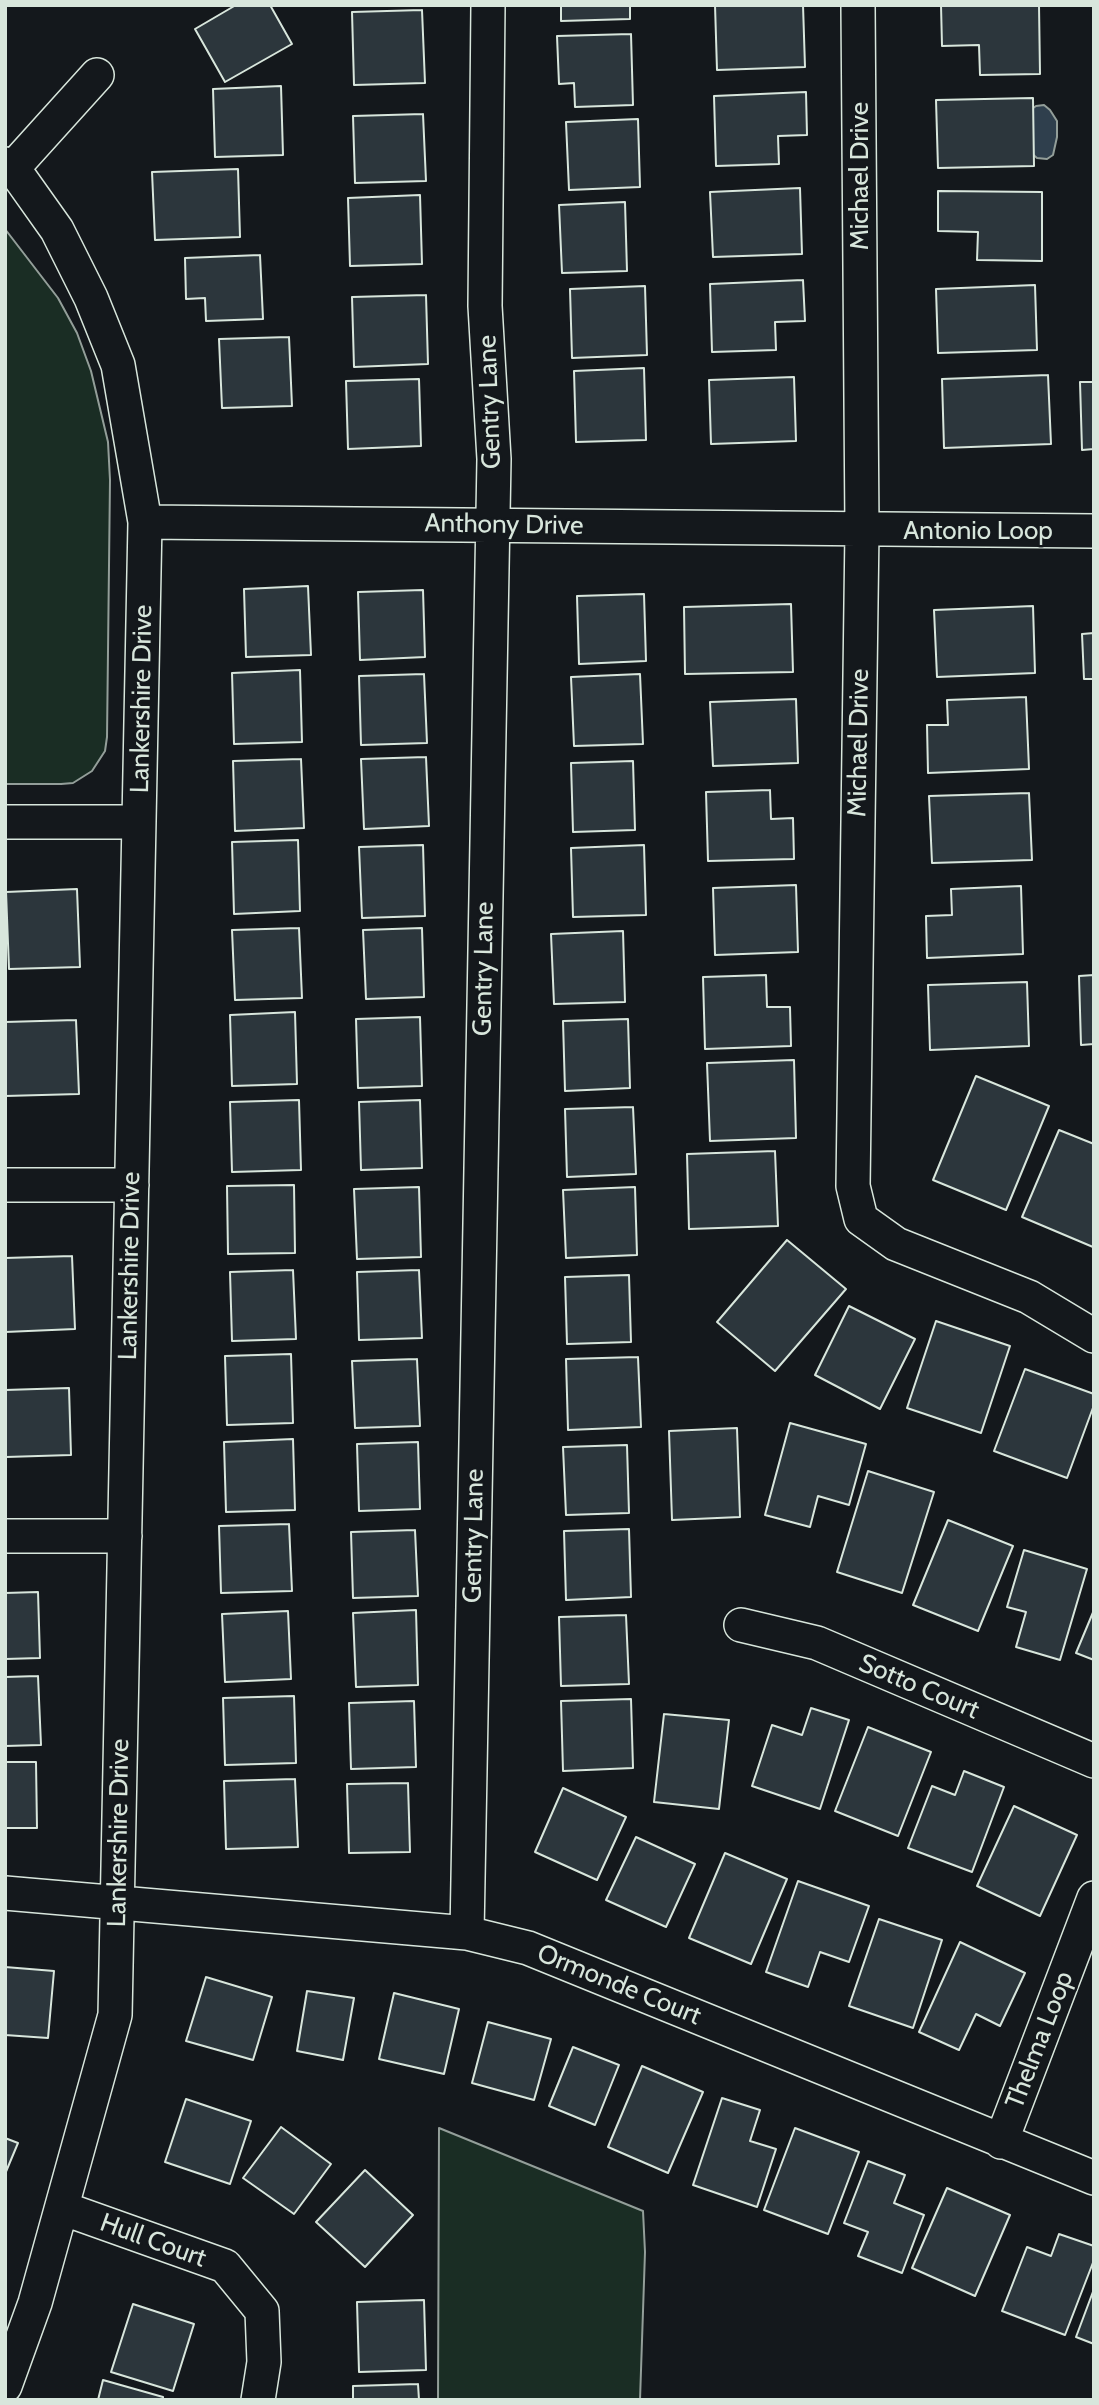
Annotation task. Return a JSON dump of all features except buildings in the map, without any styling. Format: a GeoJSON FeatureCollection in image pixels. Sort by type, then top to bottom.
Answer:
{"type":"FeatureCollection","features":[{"type":"Feature","properties":{"kind":"street","name":"Gentry Lane"},"geometry":{"type":"LineString","coordinates":[[467,1933],[494,459],[485,306],[488,5]]}},
{"type":"Feature","properties":{"kind":"street","name":"Michael Drive"},"geometry":{"type":"LineString","coordinates":[[858,5],[862,530],[853,1186],[861,1219],[896,1244],[1029,1297],[1094,1336]]}},
{"type":"Feature","properties":{"kind":"street"},"geometry":{"type":"LineString","coordinates":[[9,166],[97,75]]}},
{"type":"Feature","properties":{"kind":"street","name":"Lankershire Drive"},"geometry":{"type":"LineString","coordinates":[[5,2386],[35,2303],[116,2015],[145,522],[118,365],[91,298],[57,230],[9,166]]}},
{"type":"Feature","properties":{"kind":"street","name":"Anthony Drive"},"geometry":{"type":"LineString","coordinates":[[145,522],[862,530]]}},
{"type":"Feature","properties":{"kind":"street","name":"Antonio Loop"},"geometry":{"type":"LineString","coordinates":[[862,530],[1094,531]]}},
{"type":"Feature","properties":{"kind":"street"},"geometry":{"type":"LineString","coordinates":[[5,822],[139,822]]}},
{"type":"Feature","properties":{"kind":"street"},"geometry":{"type":"LineString","coordinates":[[5,1185],[132,1185]]}},
{"type":"Feature","properties":{"kind":"street"},"geometry":{"type":"LineString","coordinates":[[5,1536],[125,1536]]}},
{"type":"Feature","properties":{"kind":"street","name":"Sotto Court"},"geometry":{"type":"LineString","coordinates":[[741,1625],[817,1643],[1094,1760]]}},
{"type":"Feature","properties":{"kind":"street","name":"Ormonde Court"},"geometry":{"type":"LineString","coordinates":[[5,1893],[467,1933],[528,1948],[1094,2178]]}},
{"type":"Feature","properties":{"kind":"street","name":"Thelma Loop"},"geometry":{"type":"LineString","coordinates":[[1001,2142],[1094,1898]]}},
{"type":"Feature","properties":{"kind":"street","name":"Hull Court"},"geometry":{"type":"LineString","coordinates":[[62,2208],[225,2266],[262,2311],[264,2362],[258,2400]]}},
{"type":"Feature","properties":{"kind":"green space"},"geometry":{"type":"Polygon","coordinates":[[[5,229],[58,298],[77,333],[91,371],[108,442],[110,480],[107,737],[105,751],[92,771],[73,783],[5,784],[5,229]]]}},
{"type":"Feature","properties":{"kind":"green space"},"geometry":{"type":"Polygon","coordinates":[[[439,2128],[643,2211],[645,2252],[640,2400],[438,2400],[439,2128]]]}},
{"type":"Feature","properties":{"kind":"water"},"geometry":{"type":"Polygon","coordinates":[[[1044,105],[1057,121],[1053,155],[1047,159],[1037,158],[1030,152],[1029,111],[1044,105]]]}}]}
